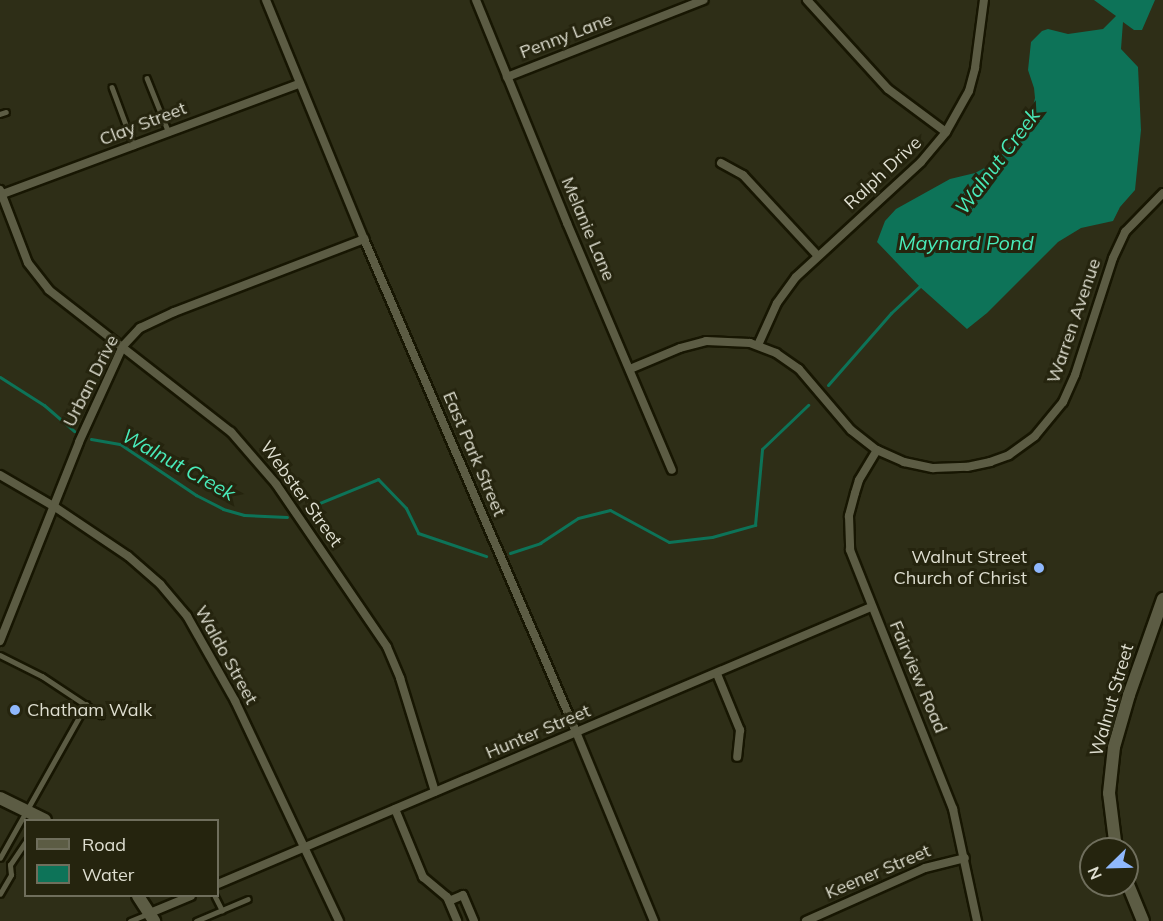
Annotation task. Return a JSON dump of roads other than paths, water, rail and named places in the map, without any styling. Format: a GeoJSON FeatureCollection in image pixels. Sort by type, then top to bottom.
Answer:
{"type":"FeatureCollection","features":[{"type":"Feature","properties":{"kind":"main road","name":"Walnut Street"},"geometry":{"type":"LineString","coordinates":[[1115,837],[1109,792],[1114,747],[1129,695],[1163,599]]}},
{"type":"Feature","properties":{"kind":"main road"},"geometry":{"type":"LineString","coordinates":[[0,798],[40,819]]}},
{"type":"Feature","properties":{"kind":"main road"},"geometry":{"type":"LineString","coordinates":[[139,897],[152,917]]}},
{"type":"Feature","properties":{"kind":"main road"},"geometry":{"type":"LineString","coordinates":[[1133,897],[1143,921]]}},
{"type":"Feature","properties":{"kind":"street","name":"East Park Street"},"geometry":{"type":"LineString","coordinates":[[266,0],[298,84],[363,239],[577,734],[654,921]]}},
{"type":"Feature","properties":{"kind":"street","name":"Melanie Lane"},"geometry":{"type":"LineString","coordinates":[[476,0],[672,470]]}},
{"type":"Feature","properties":{"kind":"street","name":"Penny Lane"},"geometry":{"type":"LineString","coordinates":[[507,77],[703,0]]}},
{"type":"Feature","properties":{"kind":"street"},"geometry":{"type":"LineString","coordinates":[[807,0],[888,89],[946,132]]}},
{"type":"Feature","properties":{"kind":"street","name":"Ralph Drive"},"geometry":{"type":"LineString","coordinates":[[758,345],[771,314],[786,289],[818,255],[921,162],[946,132],[962,106],[971,83],[984,0]]}},
{"type":"Feature","properties":{"kind":"street","name":"Clay Street"},"geometry":{"type":"LineString","coordinates":[[1,193],[298,84]]}},
{"type":"Feature","properties":{"kind":"street"},"geometry":{"type":"LineString","coordinates":[[721,163],[743,175],[818,255]]}},
{"type":"Feature","properties":{"kind":"street","name":"Webster Street"},"geometry":{"type":"LineString","coordinates":[[1,193],[28,263],[49,290],[241,441],[285,495],[387,647],[400,678],[435,792]]}},
{"type":"Feature","properties":{"kind":"street","name":"Warren Avenue"},"geometry":{"type":"LineString","coordinates":[[630,369],[680,348],[706,341],[733,340],[758,345],[776,353],[799,369],[852,430],[877,450],[922,466],[956,468],[990,462],[1009,455],[1035,436],[1063,402],[1075,375],[1113,258],[1125,232],[1163,193]]}},
{"type":"Feature","properties":{"kind":"street","name":"Urban Drive"},"geometry":{"type":"LineString","coordinates":[[0,641],[79,442],[123,346],[140,328],[174,312],[363,239]]}},
{"type":"Feature","properties":{"kind":"street","name":"Fairview Road"},"geometry":{"type":"LineString","coordinates":[[877,450],[859,480],[848,526],[853,562],[954,809],[977,921]]}},
{"type":"Feature","properties":{"kind":"street","name":"Waldo Street"},"geometry":{"type":"LineString","coordinates":[[0,475],[109,542],[147,572],[187,616],[235,701],[339,921]]}},
{"type":"Feature","properties":{"kind":"street","name":"Hunter Street"},"geometry":{"type":"LineString","coordinates":[[219,884],[577,734],[871,607]]}},
{"type":"Feature","properties":{"kind":"street"},"geometry":{"type":"LineString","coordinates":[[717,674],[740,730],[741,743],[737,757]]}},
{"type":"Feature","properties":{"kind":"street"},"geometry":{"type":"LineString","coordinates":[[395,809],[423,877],[449,901],[457,921]]}},
{"type":"Feature","properties":{"kind":"street","name":"Keener Street"},"geometry":{"type":"LineString","coordinates":[[806,921],[930,866],[965,858]]}},
{"type":"Feature","properties":{"kind":"street"},"geometry":{"type":"LineString","coordinates":[[449,901],[463,895],[474,921]]}},
{"type":"Feature","properties":{"kind":"street"},"geometry":{"type":"LineString","coordinates":[[152,917],[189,897]]}},
{"type":"Feature","properties":{"kind":"lane"},"geometry":{"type":"LineString","coordinates":[[147,78],[169,133]]}},
{"type":"Feature","properties":{"kind":"lane"},"geometry":{"type":"LineString","coordinates":[[112,87],[134,146]]}},
{"type":"Feature","properties":{"kind":"lane"},"geometry":{"type":"LineString","coordinates":[[0,114],[6,112]]}},
{"type":"Feature","properties":{"kind":"lane"},"geometry":{"type":"LineString","coordinates":[[0,655],[42,676],[101,715]]}},
{"type":"Feature","properties":{"kind":"lane"},"geometry":{"type":"LineString","coordinates":[[0,858],[86,705]]}},
{"type":"Feature","properties":{"kind":"lane"},"geometry":{"type":"LineString","coordinates":[[0,894],[11,875],[10,865],[24,845]]}},
{"type":"Feature","properties":{"kind":"lane"},"geometry":{"type":"LineString","coordinates":[[216,897],[222,910]]}},
{"type":"Feature","properties":{"kind":"lane"},"geometry":{"type":"LineString","coordinates":[[196,921],[248,899]]}},
{"type":"Feature","properties":{"kind":"lane"},"geometry":{"type":"LineString","coordinates":[[130,921],[152,917]]}},
{"type":"Feature","properties":{"kind":"water","name":"Maynard Pond"},"geometry":{"type":"Polygon","coordinates":[[[1094,0],[1155,0],[1142,30],[1134,30],[1123,22],[1121,49],[1138,67],[1141,130],[1135,190],[1120,207],[1113,221],[1081,228],[1058,242],[987,313],[967,329],[920,287],[877,242],[885,221],[896,209],[950,179],[975,173],[990,165],[1016,142],[1029,122],[1035,98],[1028,70],[1031,42],[1042,31],[1048,29],[1068,34],[1103,29],[1116,16],[1094,0]]]}},
{"type":"Feature","properties":{"kind":"waterway","name":"Walnut Creek"},"geometry":{"type":"LineString","coordinates":[[828,385],[891,313],[922,284]]}},
{"type":"Feature","properties":{"kind":"waterway","name":"Walnut Creek"},"geometry":{"type":"LineString","coordinates":[[0,377],[44,405],[74,431]]}},
{"type":"Feature","properties":{"kind":"waterway","name":"Walnut Creek"},"geometry":{"type":"LineString","coordinates":[[510,553],[540,543],[578,518],[610,510],[669,542],[712,537],[755,525],[762,449],[808,405]]}},
{"type":"Feature","properties":{"kind":"waterway","name":"Walnut Creek"},"geometry":{"type":"LineString","coordinates":[[91,439],[120,444],[196,495],[223,509],[244,515],[287,517]]}},
{"type":"Feature","properties":{"kind":"waterway","name":"Walnut Creek"},"geometry":{"type":"LineString","coordinates":[[305,509],[378,479],[406,508],[418,533],[486,556]]}},
{"type":"Feature","properties":{"kind":"place","name":"Walnut Street Church of Christ"},"geometry":{"type":"Point","coordinates":[1039,568]}},
{"type":"Feature","properties":{"kind":"place","name":"Chatham Walk"},"geometry":{"type":"Point","coordinates":[15,710]}}]}
